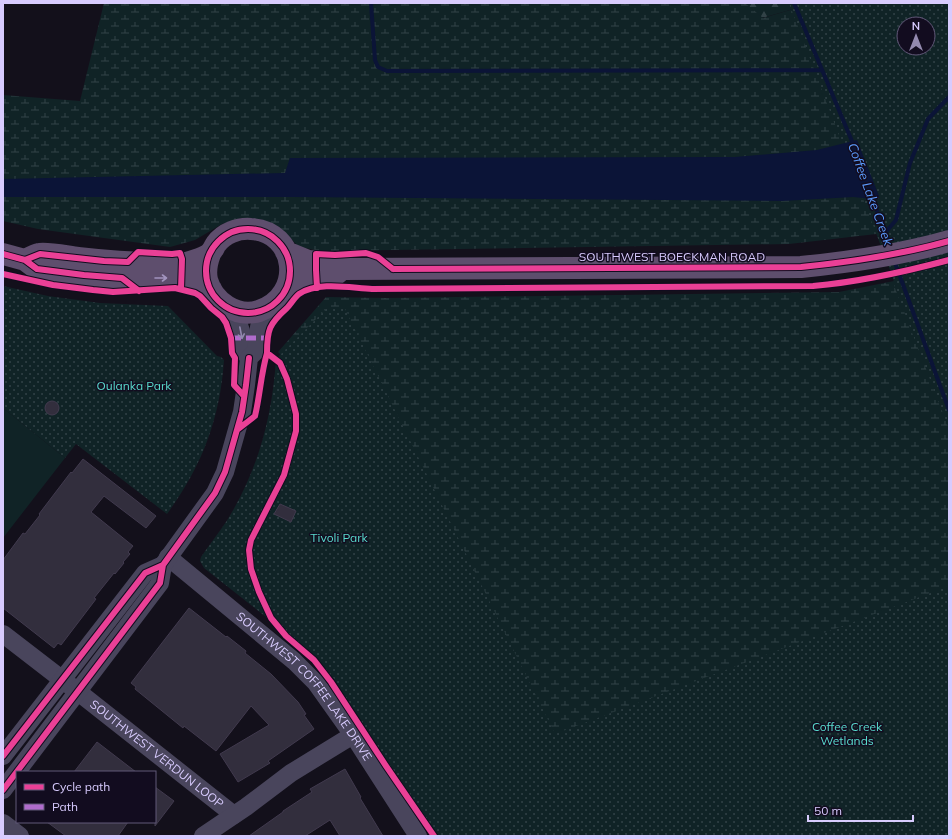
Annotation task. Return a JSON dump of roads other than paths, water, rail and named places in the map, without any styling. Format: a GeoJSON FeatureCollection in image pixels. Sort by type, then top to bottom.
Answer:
{"type":"FeatureCollection","features":[{"type":"Feature","properties":{"kind":"main road","name":"SOUTHWEST BOECKMAN ROAD"},"geometry":{"type":"LineString","coordinates":[[229,308],[219,300],[211,290],[207,280],[206,270],[210,254],[218,242],[227,234],[241,229],[252,229],[260,230],[274,238],[280,243],[289,259],[290,272],[286,288],[277,301],[268,308]]}},
{"type":"Feature","properties":{"kind":"main road","name":"SOUTHWEST BOECKMAN ROAD"},"geometry":{"type":"LineString","coordinates":[[286,252],[308,261],[334,263],[342,269],[801,267],[848,262],[904,252],[949,241]]}},
{"type":"Feature","properties":{"kind":"main road","name":"SOUTHWEST BOECKMAN ROAD"},"geometry":{"type":"LineString","coordinates":[[3,254],[25,260],[37,269],[105,277],[181,278],[198,283],[211,290]]}},
{"type":"Feature","properties":{"kind":"main road"},"geometry":{"type":"LineString","coordinates":[[25,260],[40,254],[104,261],[181,264],[210,254]]}},
{"type":"Feature","properties":{"kind":"main road","name":"SOUTHWEST BOECKMAN ROAD"},"geometry":{"type":"LineString","coordinates":[[286,288],[307,279],[333,277],[342,269]]}},
{"type":"Feature","properties":{"kind":"main road"},"geometry":{"type":"LineString","coordinates":[[229,308],[246,312],[256,312],[268,308]]}},
{"type":"Feature","properties":{"kind":"street"},"geometry":{"type":"LineString","coordinates":[[229,308],[241,330],[242,349],[249,358]]}},
{"type":"Feature","properties":{"kind":"street"},"geometry":{"type":"LineString","coordinates":[[3,756],[145,573],[165,561],[215,493],[225,472],[242,412],[249,358],[256,350],[259,327],[268,308]]}},
{"type":"Feature","properties":{"kind":"street"},"geometry":{"type":"LineString","coordinates":[[17,771],[160,583],[165,561]]}},
{"type":"Feature","properties":{"kind":"street","name":"SOUTHWEST COFFEE LAKE DRIVE"},"geometry":{"type":"LineString","coordinates":[[165,561],[300,666],[316,683],[353,735],[418,836]]}},
{"type":"Feature","properties":{"kind":"street","name":"SOUTHWEST VERDUN LOOP"},"geometry":{"type":"LineString","coordinates":[[3,634],[234,815]]}},
{"type":"Feature","properties":{"kind":"street"},"geometry":{"type":"LineString","coordinates":[[203,836],[291,774],[353,735]]}},
{"type":"Feature","properties":{"kind":"street"},"geometry":{"type":"LineString","coordinates":[[3,790],[16,773]]}},
{"type":"Feature","properties":{"kind":"street"},"geometry":{"type":"LineString","coordinates":[[3,823],[20,836]]}},
{"type":"Feature","properties":{"kind":"water"},"geometry":{"type":"Polygon","coordinates":[[[857,140],[879,196],[873,199],[853,197],[782,201],[294,197],[3,197],[3,179],[285,173],[290,158],[735,157],[817,150],[857,140]]]}},
{"type":"Feature","properties":{"kind":"waterway"},"geometry":{"type":"LineString","coordinates":[[371,3],[375,60],[378,67],[387,71],[822,70]]}},
{"type":"Feature","properties":{"kind":"waterway","name":"Coffee Lake Creek"},"geometry":{"type":"LineString","coordinates":[[794,3],[854,146]]}},
{"type":"Feature","properties":{"kind":"waterway"},"geometry":{"type":"LineString","coordinates":[[885,233],[896,220],[910,163],[928,119],[949,97]]}},
{"type":"Feature","properties":{"kind":"waterway","name":"Coffee Lake Creek"},"geometry":{"type":"LineString","coordinates":[[871,194],[890,248]]}},
{"type":"Feature","properties":{"kind":"waterway","name":"Coffee Lake Creek"},"geometry":{"type":"LineString","coordinates":[[894,260],[949,410]]}},
{"type":"Feature","properties":{"kind":"park label","name":"Oulanka Park"},"geometry":{"type":"Point","coordinates":[134,386]}},
{"type":"Feature","properties":{"kind":"park label","name":"Tivoli Park"},"geometry":{"type":"Point","coordinates":[339,538]}},
{"type":"Feature","properties":{"kind":"park label","name":"Coffee Creek Wetlands"},"geometry":{"type":"Point","coordinates":[847,734]}}]}
